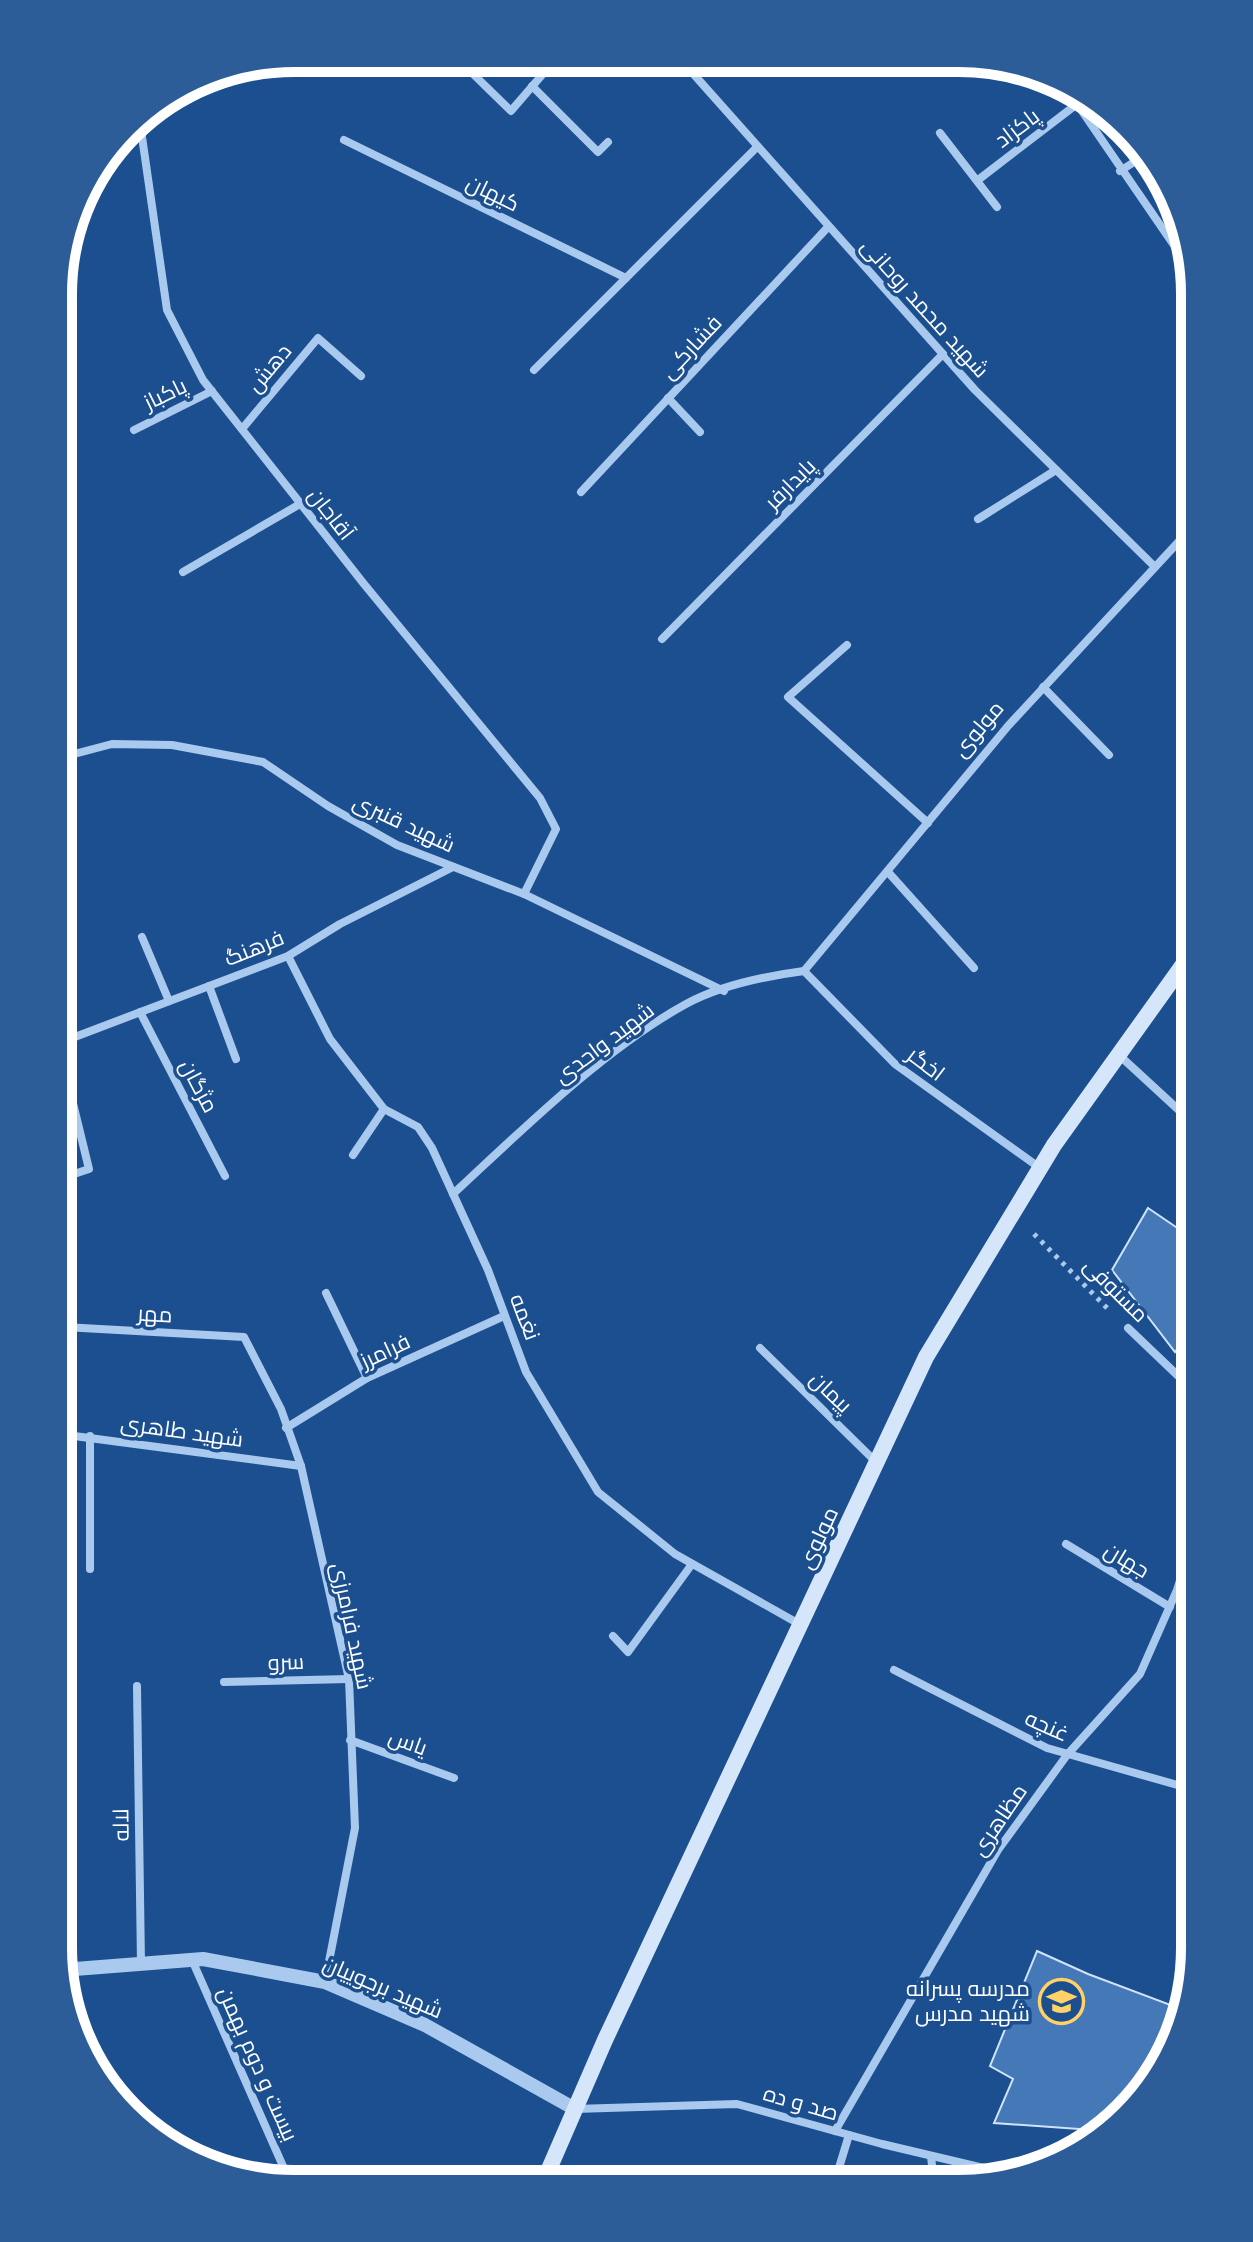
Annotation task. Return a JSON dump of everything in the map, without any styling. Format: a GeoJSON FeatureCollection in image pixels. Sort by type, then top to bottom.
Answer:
{"type":"FeatureCollection","features":[{"type":"Feature","properties":{"kind":"main road","name":"مولوی"},"geometry":{"type":"LineString","coordinates":[[549,2170],[926,1357],[1040,1168],[1181,967]]}},
{"type":"Feature","properties":{"kind":"street"},"geometry":{"type":"LineString","coordinates":[[471,72],[511,111],[544,72]]}},
{"type":"Feature","properties":{"kind":"street","name":"شهید محمد روحانی"},"geometry":{"type":"LineString","coordinates":[[691,72],[943,354],[1155,567]]}},
{"type":"Feature","properties":{"kind":"street"},"geometry":{"type":"LineString","coordinates":[[532,86],[598,152],[608,142]]}},
{"type":"Feature","properties":{"kind":"street","name":"پاکزاد"},"geometry":{"type":"LineString","coordinates":[[978,180],[1075,105]]}},
{"type":"Feature","properties":{"kind":"street"},"geometry":{"type":"LineString","coordinates":[[1079,107],[1177,250]]}},
{"type":"Feature","properties":{"kind":"street","name":"آقاجان"},"geometry":{"type":"LineString","coordinates":[[142,133],[167,310],[212,391],[540,798],[556,829],[524,894]]}},
{"type":"Feature","properties":{"kind":"street"},"geometry":{"type":"LineString","coordinates":[[940,133],[997,207]]}},
{"type":"Feature","properties":{"kind":"street","name":"کیهان"},"geometry":{"type":"LineString","coordinates":[[344,140],[626,278]]}},
{"type":"Feature","properties":{"kind":"street"},"geometry":{"type":"LineString","coordinates":[[534,370],[757,147]]}},
{"type":"Feature","properties":{"kind":"street"},"geometry":{"type":"LineString","coordinates":[[1120,171],[1136,161]]}},
{"type":"Feature","properties":{"kind":"street","name":"فشارکی"},"geometry":{"type":"LineString","coordinates":[[581,492],[828,227]]}},
{"type":"Feature","properties":{"kind":"street","name":"دهش"},"geometry":{"type":"LineString","coordinates":[[242,429],[318,338],[361,376]]}},
{"type":"Feature","properties":{"kind":"street","name":"پایدارفر"},"geometry":{"type":"LineString","coordinates":[[662,639],[943,354]]}},
{"type":"Feature","properties":{"kind":"street","name":"پاکباز"},"geometry":{"type":"LineString","coordinates":[[134,430],[212,391]]}},
{"type":"Feature","properties":{"kind":"street"},"geometry":{"type":"LineString","coordinates":[[668,398],[700,432]]}},
{"type":"Feature","properties":{"kind":"street"},"geometry":{"type":"LineString","coordinates":[[978,519],[1056,470]]}},
{"type":"Feature","properties":{"kind":"street"},"geometry":{"type":"LineString","coordinates":[[183,572],[300,504]]}},
{"type":"Feature","properties":{"kind":"street","name":"مولوی"},"geometry":{"type":"LineString","coordinates":[[804,971],[1043,687],[1181,539]]}},
{"type":"Feature","properties":{"kind":"street"},"geometry":{"type":"LineString","coordinates":[[847,645],[788,697],[928,823]]}},
{"type":"Feature","properties":{"kind":"street"},"geometry":{"type":"LineString","coordinates":[[1043,687],[1109,755]]}},
{"type":"Feature","properties":{"kind":"street","name":"شهید قنبری"},"geometry":{"type":"LineString","coordinates":[[72,755],[112,744],[172,745],[263,762],[328,806],[397,845],[524,894],[724,991]]}},
{"type":"Feature","properties":{"kind":"street","name":"فرهنگ"},"geometry":{"type":"LineString","coordinates":[[72,1039],[288,956],[340,924],[453,867]]}},
{"type":"Feature","properties":{"kind":"street"},"geometry":{"type":"LineString","coordinates":[[888,872],[974,968]]}},
{"type":"Feature","properties":{"kind":"street"},"geometry":{"type":"LineString","coordinates":[[142,937],[169,1001]]}},
{"type":"Feature","properties":{"kind":"street","name":"نغمه"},"geometry":{"type":"LineString","coordinates":[[288,956],[330,1039],[384,1109],[418,1127],[432,1148],[526,1372],[598,1492],[692,1564],[801,1626]]}},
{"type":"Feature","properties":{"kind":"street","name":"شهید واحدی"},"geometry":{"type":"LineString","coordinates":[[453,1194],[536,1117],[629,1043],[688,1003],[770,975],[804,971]]}},
{"type":"Feature","properties":{"kind":"street","name":"اخگر"},"geometry":{"type":"LineString","coordinates":[[804,971],[895,1064],[1040,1168]]}},
{"type":"Feature","properties":{"kind":"street"},"geometry":{"type":"LineString","coordinates":[[209,986],[236,1059]]}},
{"type":"Feature","properties":{"kind":"street","name":"مژگان"},"geometry":{"type":"LineString","coordinates":[[140,1012],[225,1176]]}},
{"type":"Feature","properties":{"kind":"street"},"geometry":{"type":"LineString","coordinates":[[1118,1054],[1181,1112]]}},
{"type":"Feature","properties":{"kind":"street"},"geometry":{"type":"LineString","coordinates":[[72,1098],[89,1169],[72,1175]]}},
{"type":"Feature","properties":{"kind":"street"},"geometry":{"type":"LineString","coordinates":[[353,1155],[384,1109]]}},
{"type":"Feature","properties":{"kind":"street"},"geometry":{"type":"LineString","coordinates":[[326,1293],[367,1378]]}},
{"type":"Feature","properties":{"kind":"street","name":"فرامرز"},"geometry":{"type":"LineString","coordinates":[[286,1428],[367,1378],[504,1316]]}},
{"type":"Feature","properties":{"kind":"street","name":"مهر"},"geometry":{"type":"LineString","coordinates":[[72,1327],[244,1337]]}},
{"type":"Feature","properties":{"kind":"street","name":"مستوفی"},"geometry":{"type":"LineString","coordinates":[[1128,1328],[1181,1379]]}},
{"type":"Feature","properties":{"kind":"street","name":"شهید فرامرزی"},"geometry":{"type":"LineString","coordinates":[[244,1337],[281,1409],[301,1466],[349,1679],[355,1828],[325,1982]]}},
{"type":"Feature","properties":{"kind":"street","name":"پیمان"},"geometry":{"type":"LineString","coordinates":[[760,1348],[877,1462]]}},
{"type":"Feature","properties":{"kind":"street","name":"شهید طاهری"},"geometry":{"type":"LineString","coordinates":[[72,1435],[301,1466]]}},
{"type":"Feature","properties":{"kind":"street"},"geometry":{"type":"LineString","coordinates":[[90,1436],[90,1569]]}},
{"type":"Feature","properties":{"kind":"street","name":"جهان"},"geometry":{"type":"LineString","coordinates":[[1066,1544],[1170,1607]]}},
{"type":"Feature","properties":{"kind":"street"},"geometry":{"type":"LineString","coordinates":[[613,1636],[628,1652],[692,1564]]}},
{"type":"Feature","properties":{"kind":"street","name":"مظاهری"},"geometry":{"type":"LineString","coordinates":[[835,2131],[998,1850],[1067,1755],[1140,1674],[1181,1575]]}},
{"type":"Feature","properties":{"kind":"street","name":"غنچه"},"geometry":{"type":"LineString","coordinates":[[894,1670],[1047,1748],[1181,1786]]}},
{"type":"Feature","properties":{"kind":"street","name":"سرو"},"geometry":{"type":"LineString","coordinates":[[224,1682],[349,1679]]}},
{"type":"Feature","properties":{"kind":"street","name":"لاله"},"geometry":{"type":"LineString","coordinates":[[137,1686],[141,1964]]}},
{"type":"Feature","properties":{"kind":"street","name":"یاس"},"geometry":{"type":"LineString","coordinates":[[350,1740],[454,1778]]}},
{"type":"Feature","properties":{"kind":"street","name":"شهید برجوییان"},"geometry":{"type":"LineString","coordinates":[[73,1969],[203,1959],[325,1982],[425,2025],[575,2109]]}},
{"type":"Feature","properties":{"kind":"street","name":"بیست و دوم بهمن"},"geometry":{"type":"LineString","coordinates":[[192,1960],[284,2169]]}},
{"type":"Feature","properties":{"kind":"street","name":"صد و ده"},"geometry":{"type":"LineString","coordinates":[[575,2109],[737,2104],[984,2168]]}},
{"type":"Feature","properties":{"kind":"street"},"geometry":{"type":"LineString","coordinates":[[838,2170],[849,2135]]}},
{"type":"Feature","properties":{"kind":"street"},"geometry":{"type":"LineString","coordinates":[[931,2156],[932,2170]]}},
{"type":"Feature","properties":{"kind":"path","name":"مستوفی"},"geometry":{"type":"LineString","coordinates":[[1013,1213],[1128,1328]]}},
{"type":"Feature","properties":{"kind":"building"},"geometry":{"type":"Polygon","coordinates":[[[1148,1208],[1181,1230],[1181,1344],[1175,1352],[1112,1270],[1148,1208]]]}},
{"type":"Feature","properties":{"kind":"building"},"geometry":{"type":"Polygon","coordinates":[[[1037,1951],[1173,2006],[1164,2033],[1135,2083],[1116,2105],[1086,2130],[994,2123],[1013,2079],[990,2066],[1037,1951]]]}},
{"type":"Feature","properties":{"kind":"place","name":"مدرسه پسرانه شهید مدرس"},"geometry":{"type":"Point","coordinates":[1061,2001]}}]}
